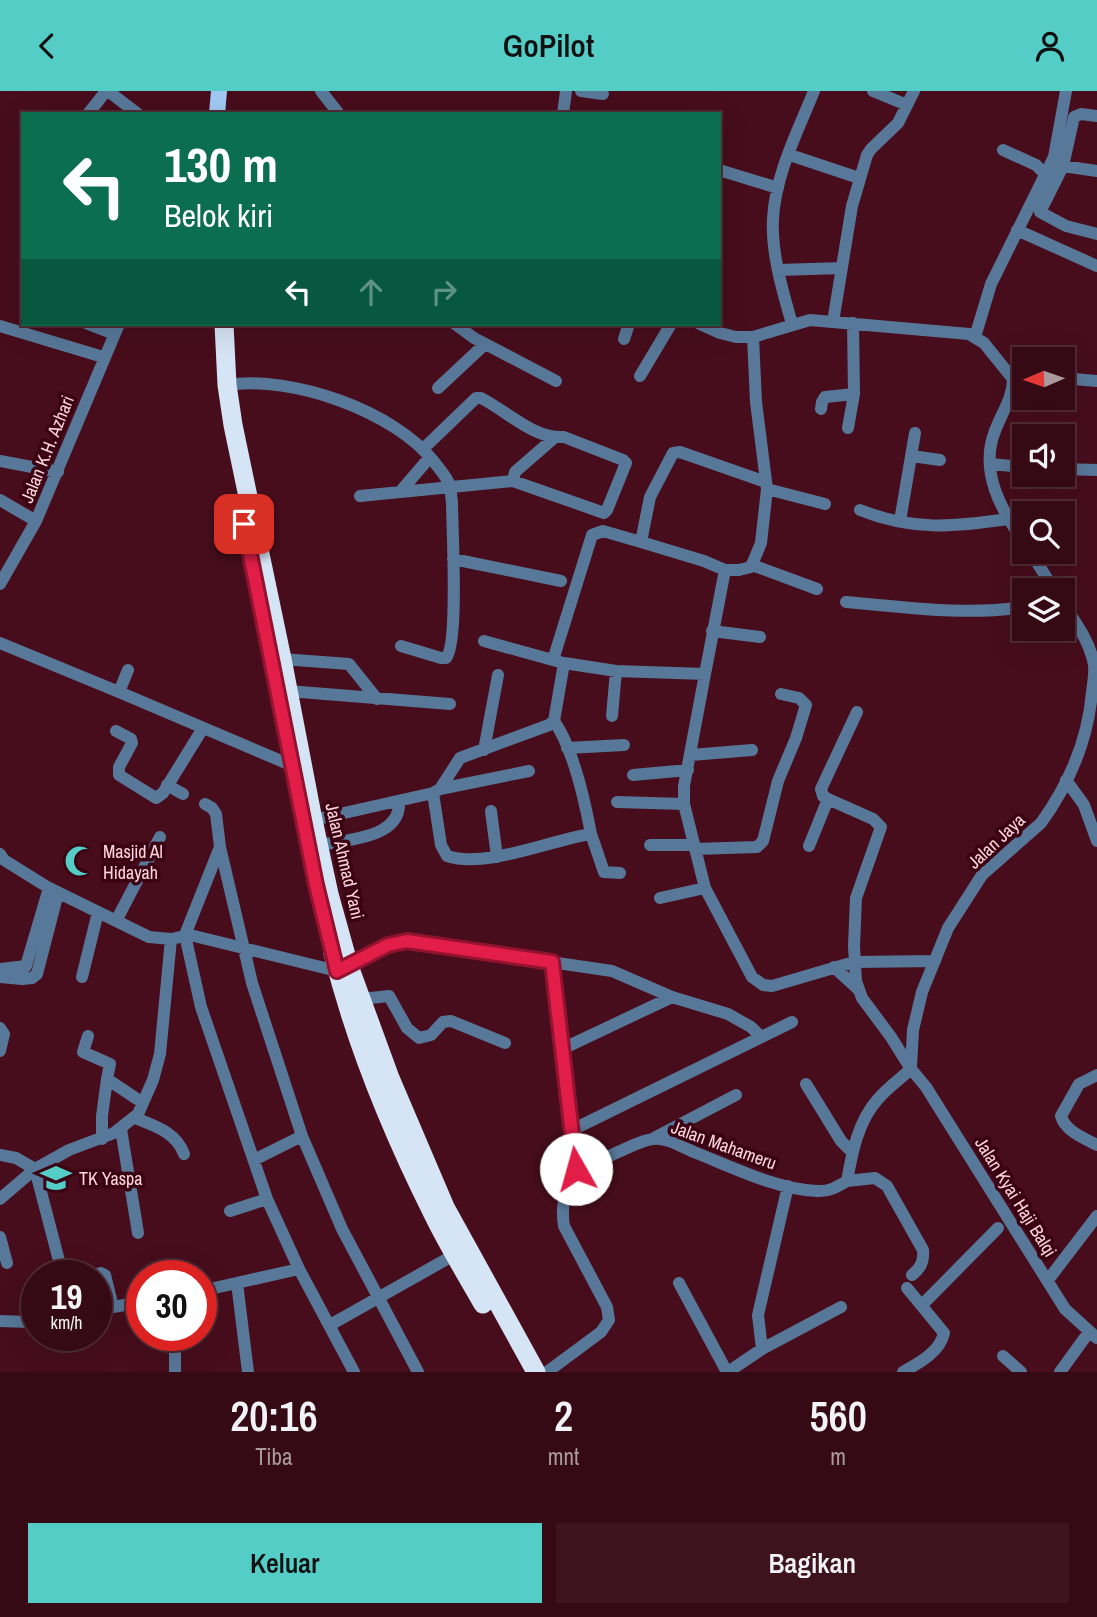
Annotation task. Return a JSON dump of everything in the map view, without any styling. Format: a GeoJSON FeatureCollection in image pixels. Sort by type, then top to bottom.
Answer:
{"type":"FeatureCollection","features":[{"type":"Feature","properties":{"kind":"highway","name":"Jalan Ahmad Yani"},"geometry":{"type":"LineString","coordinates":[[213,326],[216,384],[223,429],[316,885],[389,1117],[454,1255],[521,1372]]}},
{"type":"Feature","properties":{"kind":"highway","name":"Jalan Ahmad Yani"},"geometry":{"type":"LineString","coordinates":[[224,326],[227,385],[235,438],[343,969],[360,999],[390,1078],[445,1207],[536,1372]]}},
{"type":"Feature","properties":{"kind":"main road"},"geometry":{"type":"LineString","coordinates":[[217,112],[219,91]]}},
{"type":"Feature","properties":{"kind":"street"},"geometry":{"type":"LineString","coordinates":[[90,112],[107,91],[135,112]]}},
{"type":"Feature","properties":{"kind":"street"},"geometry":{"type":"LineString","coordinates":[[321,91],[337,112]]}},
{"type":"Feature","properties":{"kind":"street"},"geometry":{"type":"LineString","coordinates":[[563,112],[566,91]]}},
{"type":"Feature","properties":{"kind":"street"},"geometry":{"type":"LineString","coordinates":[[581,91],[603,94]]}},
{"type":"Feature","properties":{"kind":"street"},"geometry":{"type":"LineString","coordinates":[[792,324],[779,270],[773,219],[778,188],[814,91]]}},
{"type":"Feature","properties":{"kind":"street"},"geometry":{"type":"LineString","coordinates":[[873,91],[907,105]]}},
{"type":"Feature","properties":{"kind":"street"},"geometry":{"type":"LineString","coordinates":[[834,322],[852,206],[859,178],[871,149],[898,123],[914,91]]}},
{"type":"Feature","properties":{"kind":"street"},"geometry":{"type":"LineString","coordinates":[[975,337],[991,283],[1056,146],[1066,91]]}},
{"type":"Feature","properties":{"kind":"street"},"geometry":{"type":"LineString","coordinates":[[1097,116],[1081,114],[1074,117],[1063,166],[1040,212],[1066,226],[1097,234]]}},
{"type":"Feature","properties":{"kind":"street"},"geometry":{"type":"LineString","coordinates":[[1003,150],[1047,169],[1063,166],[1097,171]]}},
{"type":"Feature","properties":{"kind":"street"},"geometry":{"type":"LineString","coordinates":[[790,155],[859,178]]}},
{"type":"Feature","properties":{"kind":"street"},"geometry":{"type":"LineString","coordinates":[[721,171],[778,188]]}},
{"type":"Feature","properties":{"kind":"street"},"geometry":{"type":"LineString","coordinates":[[1017,230],[1097,266]]}},
{"type":"Feature","properties":{"kind":"street"},"geometry":{"type":"LineString","coordinates":[[779,270],[842,268]]}},
{"type":"Feature","properties":{"kind":"street"},"geometry":{"type":"LineString","coordinates":[[704,326],[720,333],[753,337],[810,320],[969,334],[984,343],[1012,370]]}},
{"type":"Feature","properties":{"kind":"street"},"geometry":{"type":"LineString","coordinates":[[848,428],[854,394],[853,323]]}},
{"type":"Feature","properties":{"kind":"street"},"geometry":{"type":"LineString","coordinates":[[0,326],[103,357]]}},
{"type":"Feature","properties":{"kind":"street"},"geometry":{"type":"LineString","coordinates":[[100,326],[117,329]]}},
{"type":"Feature","properties":{"kind":"street"},"geometry":{"type":"LineString","coordinates":[[458,326],[485,344],[556,381]]}},
{"type":"Feature","properties":{"kind":"street"},"geometry":{"type":"LineString","coordinates":[[624,339],[628,326]]}},
{"type":"Feature","properties":{"kind":"street"},"geometry":{"type":"LineString","coordinates":[[640,376],[670,326]]}},
{"type":"Feature","properties":{"kind":"street","name":"Jalan K.H. Azhari"},"geometry":{"type":"LineString","coordinates":[[0,584],[36,521],[117,329]]}},
{"type":"Feature","properties":{"kind":"street"},"geometry":{"type":"LineString","coordinates":[[620,873],[608,873],[602,868],[591,834],[584,796],[561,731],[554,721],[558,661],[592,535],[603,531],[704,561],[725,570],[744,569],[752,565],[761,543],[767,486],[756,402],[753,337]]}},
{"type":"Feature","properties":{"kind":"street"},"geometry":{"type":"LineString","coordinates":[[438,388],[485,344]]}},
{"type":"Feature","properties":{"kind":"street"},"geometry":{"type":"LineString","coordinates":[[1075,379],[1097,381]]}},
{"type":"Feature","properties":{"kind":"street"},"geometry":{"type":"LineString","coordinates":[[227,385],[262,383],[290,386],[339,400],[392,425],[427,453],[450,486],[453,618],[449,656],[441,658],[401,646]]}},
{"type":"Feature","properties":{"kind":"street"},"geometry":{"type":"LineString","coordinates":[[1012,390],[993,437],[990,464],[995,490],[1012,525]]}},
{"type":"Feature","properties":{"kind":"street"},"geometry":{"type":"LineString","coordinates":[[821,409],[825,397],[854,394]]}},
{"type":"Feature","properties":{"kind":"street"},"geometry":{"type":"LineString","coordinates":[[360,496],[513,481],[602,513],[605,512],[625,461],[564,437],[554,438],[537,432],[479,398],[427,453],[400,492]]}},
{"type":"Feature","properties":{"kind":"street"},"geometry":{"type":"LineString","coordinates":[[900,521],[915,433]]}},
{"type":"Feature","properties":{"kind":"street"},"geometry":{"type":"LineString","coordinates":[[513,481],[515,472],[554,438]]}},
{"type":"Feature","properties":{"kind":"street"},"geometry":{"type":"LineString","coordinates":[[641,542],[650,497],[673,453],[680,452],[767,486],[825,504]]}},
{"type":"Feature","properties":{"kind":"street"},"geometry":{"type":"LineString","coordinates":[[912,456],[940,460]]}},
{"type":"Feature","properties":{"kind":"street"},"geometry":{"type":"LineString","coordinates":[[0,461],[58,472]]}},
{"type":"Feature","properties":{"kind":"street"},"geometry":{"type":"LineString","coordinates":[[990,464],[1012,466]]}},
{"type":"Feature","properties":{"kind":"street"},"geometry":{"type":"LineString","coordinates":[[1075,469],[1097,470]]}},
{"type":"Feature","properties":{"kind":"street"},"geometry":{"type":"LineString","coordinates":[[0,500],[36,521]]}},
{"type":"Feature","properties":{"kind":"street"},"geometry":{"type":"LineString","coordinates":[[860,510],[878,517],[936,527],[1008,519]]}},
{"type":"Feature","properties":{"kind":"street"},"geometry":{"type":"LineString","coordinates":[[453,559],[561,581]]}},
{"type":"Feature","properties":{"kind":"street"},"geometry":{"type":"LineString","coordinates":[[752,565],[817,589]]}},
{"type":"Feature","properties":{"kind":"street"},"geometry":{"type":"LineString","coordinates":[[725,570],[684,786],[684,804],[705,888],[752,977],[763,985],[772,986],[854,962],[934,961]]}},
{"type":"Feature","properties":{"kind":"street"},"geometry":{"type":"LineString","coordinates":[[846,602],[976,612],[1012,608]]}},
{"type":"Feature","properties":{"kind":"street","name":"Jalan Jaya"},"geometry":{"type":"LineString","coordinates":[[911,1069],[913,1030],[922,992],[948,928],[982,875],[1041,823],[1066,780],[1087,733],[1096,667],[1084,636],[1075,622]]}},
{"type":"Feature","properties":{"kind":"street"},"geometry":{"type":"LineString","coordinates":[[712,631],[760,637]]}},
{"type":"Feature","properties":{"kind":"street"},"geometry":{"type":"LineString","coordinates":[[484,641],[558,661],[616,671],[705,674]]}},
{"type":"Feature","properties":{"kind":"street"},"geometry":{"type":"LineString","coordinates":[[0,643],[293,766]]}},
{"type":"Feature","properties":{"kind":"street"},"geometry":{"type":"LineString","coordinates":[[282,659],[349,664],[377,699]]}},
{"type":"Feature","properties":{"kind":"street"},"geometry":{"type":"LineString","coordinates":[[119,692],[128,670]]}},
{"type":"Feature","properties":{"kind":"street"},"geometry":{"type":"LineString","coordinates":[[612,716],[616,671]]}},
{"type":"Feature","properties":{"kind":"street"},"geometry":{"type":"LineString","coordinates":[[484,750],[498,675]]}},
{"type":"Feature","properties":{"kind":"street"},"geometry":{"type":"LineString","coordinates":[[288,691],[450,704]]}},
{"type":"Feature","properties":{"kind":"street"},"geometry":{"type":"LineString","coordinates":[[650,845],[757,847],[763,841],[778,781],[806,705],[799,698],[781,694]]}},
{"type":"Feature","properties":{"kind":"street"},"geometry":{"type":"LineString","coordinates":[[857,712],[821,789],[823,796],[873,819],[881,827],[856,898],[854,962],[859,990]]}},
{"type":"Feature","properties":{"kind":"street"},"geometry":{"type":"LineString","coordinates":[[554,721],[542,729],[456,761],[437,791],[441,845],[447,856],[458,860],[497,857],[591,834]]}},
{"type":"Feature","properties":{"kind":"street"},"geometry":{"type":"LineString","coordinates":[[116,731],[131,739],[132,743],[119,767],[119,775],[156,798],[202,728]]}},
{"type":"Feature","properties":{"kind":"street"},"geometry":{"type":"LineString","coordinates":[[567,748],[624,745]]}},
{"type":"Feature","properties":{"kind":"street"},"geometry":{"type":"LineString","coordinates":[[691,755],[752,751]]}},
{"type":"Feature","properties":{"kind":"street"},"geometry":{"type":"LineString","coordinates":[[633,775],[688,770]]}},
{"type":"Feature","properties":{"kind":"street"},"geometry":{"type":"LineString","coordinates":[[313,820],[529,771]]}},
{"type":"Feature","properties":{"kind":"street"},"geometry":{"type":"LineString","coordinates":[[1066,780],[1084,805],[1097,841]]}},
{"type":"Feature","properties":{"kind":"street"},"geometry":{"type":"LineString","coordinates":[[167,785],[183,794]]}},
{"type":"Feature","properties":{"kind":"street"},"geometry":{"type":"LineString","coordinates":[[809,846],[828,799]]}},
{"type":"Feature","properties":{"kind":"street"},"geometry":{"type":"LineString","coordinates":[[318,845],[374,834],[386,828],[397,815],[399,801]]}},
{"type":"Feature","properties":{"kind":"street"},"geometry":{"type":"LineString","coordinates":[[617,802],[684,804]]}},
{"type":"Feature","properties":{"kind":"street"},"geometry":{"type":"LineString","coordinates":[[205,804],[215,810],[220,847],[252,983],[302,1136],[342,1229],[418,1372]]}},
{"type":"Feature","properties":{"kind":"street"},"geometry":{"type":"LineString","coordinates":[[491,811],[497,857]]}},
{"type":"Feature","properties":{"kind":"street"},"geometry":{"type":"LineString","coordinates":[[116,921],[160,837]]}},
{"type":"Feature","properties":{"kind":"street"},"geometry":{"type":"LineString","coordinates":[[220,847],[185,935],[201,1007],[267,1199],[299,1269],[354,1372]]}},
{"type":"Feature","properties":{"kind":"street"},"geometry":{"type":"LineString","coordinates":[[0,854],[5,860],[53,890],[149,937],[170,939],[185,935],[343,969],[388,945],[407,941],[612,971],[672,997],[728,1014],[751,1027],[760,1036]]}},
{"type":"Feature","properties":{"kind":"street"},"geometry":{"type":"LineString","coordinates":[[660,898],[705,888]]}},
{"type":"Feature","properties":{"kind":"street"},"geometry":{"type":"LineString","coordinates":[[0,969],[24,972],[32,978],[37,974],[53,890]]}},
{"type":"Feature","properties":{"kind":"street"},"geometry":{"type":"LineString","coordinates":[[82,977],[98,912]]}},
{"type":"Feature","properties":{"kind":"street"},"geometry":{"type":"LineString","coordinates":[[0,1199],[35,1169],[69,1150],[102,1139],[135,1118],[153,1080],[160,1054],[170,939]]}},
{"type":"Feature","properties":{"kind":"street"},"geometry":{"type":"LineString","coordinates":[[547,1372],[601,1332],[609,1320],[607,1307],[564,1226],[562,1215],[565,1195],[577,1176],[552,962]]}},
{"type":"Feature","properties":{"kind":"street"},"geometry":{"type":"LineString","coordinates":[[834,967],[859,990]]}},
{"type":"Feature","properties":{"kind":"street"},"geometry":{"type":"LineString","coordinates":[[0,977],[24,972]]}},
{"type":"Feature","properties":{"kind":"street","name":"Jalan Kyai Haji Balqi"},"geometry":{"type":"LineString","coordinates":[[859,990],[911,1069],[926,1087],[1065,1309],[1093,1335]]}},
{"type":"Feature","properties":{"kind":"street"},"geometry":{"type":"LineString","coordinates":[[360,999],[389,996],[407,1028],[419,1038],[431,1035],[443,1022],[450,1021],[505,1043]]}},
{"type":"Feature","properties":{"kind":"street"},"geometry":{"type":"LineString","coordinates":[[562,1049],[672,997]]}},
{"type":"Feature","properties":{"kind":"street"},"geometry":{"type":"LineString","coordinates":[[572,1130],[792,1022]]}},
{"type":"Feature","properties":{"kind":"street"},"geometry":{"type":"LineString","coordinates":[[0,1028],[4,1034],[0,1051]]}},
{"type":"Feature","properties":{"kind":"street"},"geometry":{"type":"LineString","coordinates":[[88,1036],[83,1052],[110,1064],[102,1116],[102,1139]]}},
{"type":"Feature","properties":{"kind":"street"},"geometry":{"type":"LineString","coordinates":[[847,1181],[852,1152],[865,1117],[877,1100],[911,1069]]}},
{"type":"Feature","properties":{"kind":"street"},"geometry":{"type":"LineString","coordinates":[[1097,1075],[1077,1087],[1061,1116],[1063,1123],[1075,1133],[1097,1145]]}},
{"type":"Feature","properties":{"kind":"street"},"geometry":{"type":"LineString","coordinates":[[107,1079],[143,1103]]}},
{"type":"Feature","properties":{"kind":"street"},"geometry":{"type":"LineString","coordinates":[[806,1084],[841,1140],[852,1152]]}},
{"type":"Feature","properties":{"kind":"street"},"geometry":{"type":"LineString","coordinates":[[654,1138],[736,1095]]}},
{"type":"Feature","properties":{"kind":"street"},"geometry":{"type":"LineString","coordinates":[[135,1118],[173,1136],[184,1154]]}},
{"type":"Feature","properties":{"kind":"street"},"geometry":{"type":"LineString","coordinates":[[121,1129],[138,1233]]}},
{"type":"Feature","properties":{"kind":"street"},"geometry":{"type":"LineString","coordinates":[[254,1160],[302,1136]]}},
{"type":"Feature","properties":{"kind":"street","name":"Jalan Mahameru"},"geometry":{"type":"LineString","coordinates":[[577,1176],[595,1163],[654,1138],[788,1186],[818,1191],[831,1190],[847,1181],[876,1178],[887,1186],[923,1250],[924,1260],[912,1275]]}},
{"type":"Feature","properties":{"kind":"street"},"geometry":{"type":"LineString","coordinates":[[0,1155],[16,1159],[35,1169],[59,1260]]}},
{"type":"Feature","properties":{"kind":"street"},"geometry":{"type":"LineString","coordinates":[[762,1349],[758,1315],[788,1186]]}},
{"type":"Feature","properties":{"kind":"street"},"geometry":{"type":"LineString","coordinates":[[230,1211],[267,1199]]}},
{"type":"Feature","properties":{"kind":"street"},"geometry":{"type":"LineString","coordinates":[[1048,1280],[1097,1216]]}},
{"type":"Feature","properties":{"kind":"street"},"geometry":{"type":"LineString","coordinates":[[922,1305],[998,1228]]}},
{"type":"Feature","properties":{"kind":"street"},"geometry":{"type":"LineString","coordinates":[[0,1237],[7,1263]]}},
{"type":"Feature","properties":{"kind":"street"},"geometry":{"type":"LineString","coordinates":[[330,1325],[454,1255]]}},
{"type":"Feature","properties":{"kind":"street"},"geometry":{"type":"LineString","coordinates":[[217,1287],[299,1269]]}},
{"type":"Feature","properties":{"kind":"street"},"geometry":{"type":"LineString","coordinates":[[237,1283],[248,1372]]}},
{"type":"Feature","properties":{"kind":"street"},"geometry":{"type":"LineString","coordinates":[[679,1283],[727,1372],[762,1349],[841,1307]]}},
{"type":"Feature","properties":{"kind":"street"},"geometry":{"type":"LineString","coordinates":[[903,1372],[928,1357],[943,1338],[943,1331],[907,1288]]}},
{"type":"Feature","properties":{"kind":"street"},"geometry":{"type":"LineString","coordinates":[[112,1303],[113,1307],[126,1305]]}},
{"type":"Feature","properties":{"kind":"street"},"geometry":{"type":"LineString","coordinates":[[0,1321],[21,1322]]}},
{"type":"Feature","properties":{"kind":"street"},"geometry":{"type":"LineString","coordinates":[[1060,1372],[1093,1335]]}},
{"type":"Feature","properties":{"kind":"street"},"geometry":{"type":"LineString","coordinates":[[175,1351],[175,1372]]}},
{"type":"Feature","properties":{"kind":"street"},"geometry":{"type":"LineString","coordinates":[[1003,1356],[1021,1372]]}},
{"type":"Feature","properties":{"kind":"place","name":"Masjid Al Hidayah"},"geometry":{"type":"Point","coordinates":[80,861]}},
{"type":"Feature","properties":{"kind":"place","name":"TK Yaspa"},"geometry":{"type":"Point","coordinates":[56,1178]}},
{"type":"Feature","properties":{"kind":"route"},"geometry":{"type":"LineString","coordinates":[[244,524],[316,885],[337,971],[388,945],[407,941],[552,962],[576,1169]]}}]}
